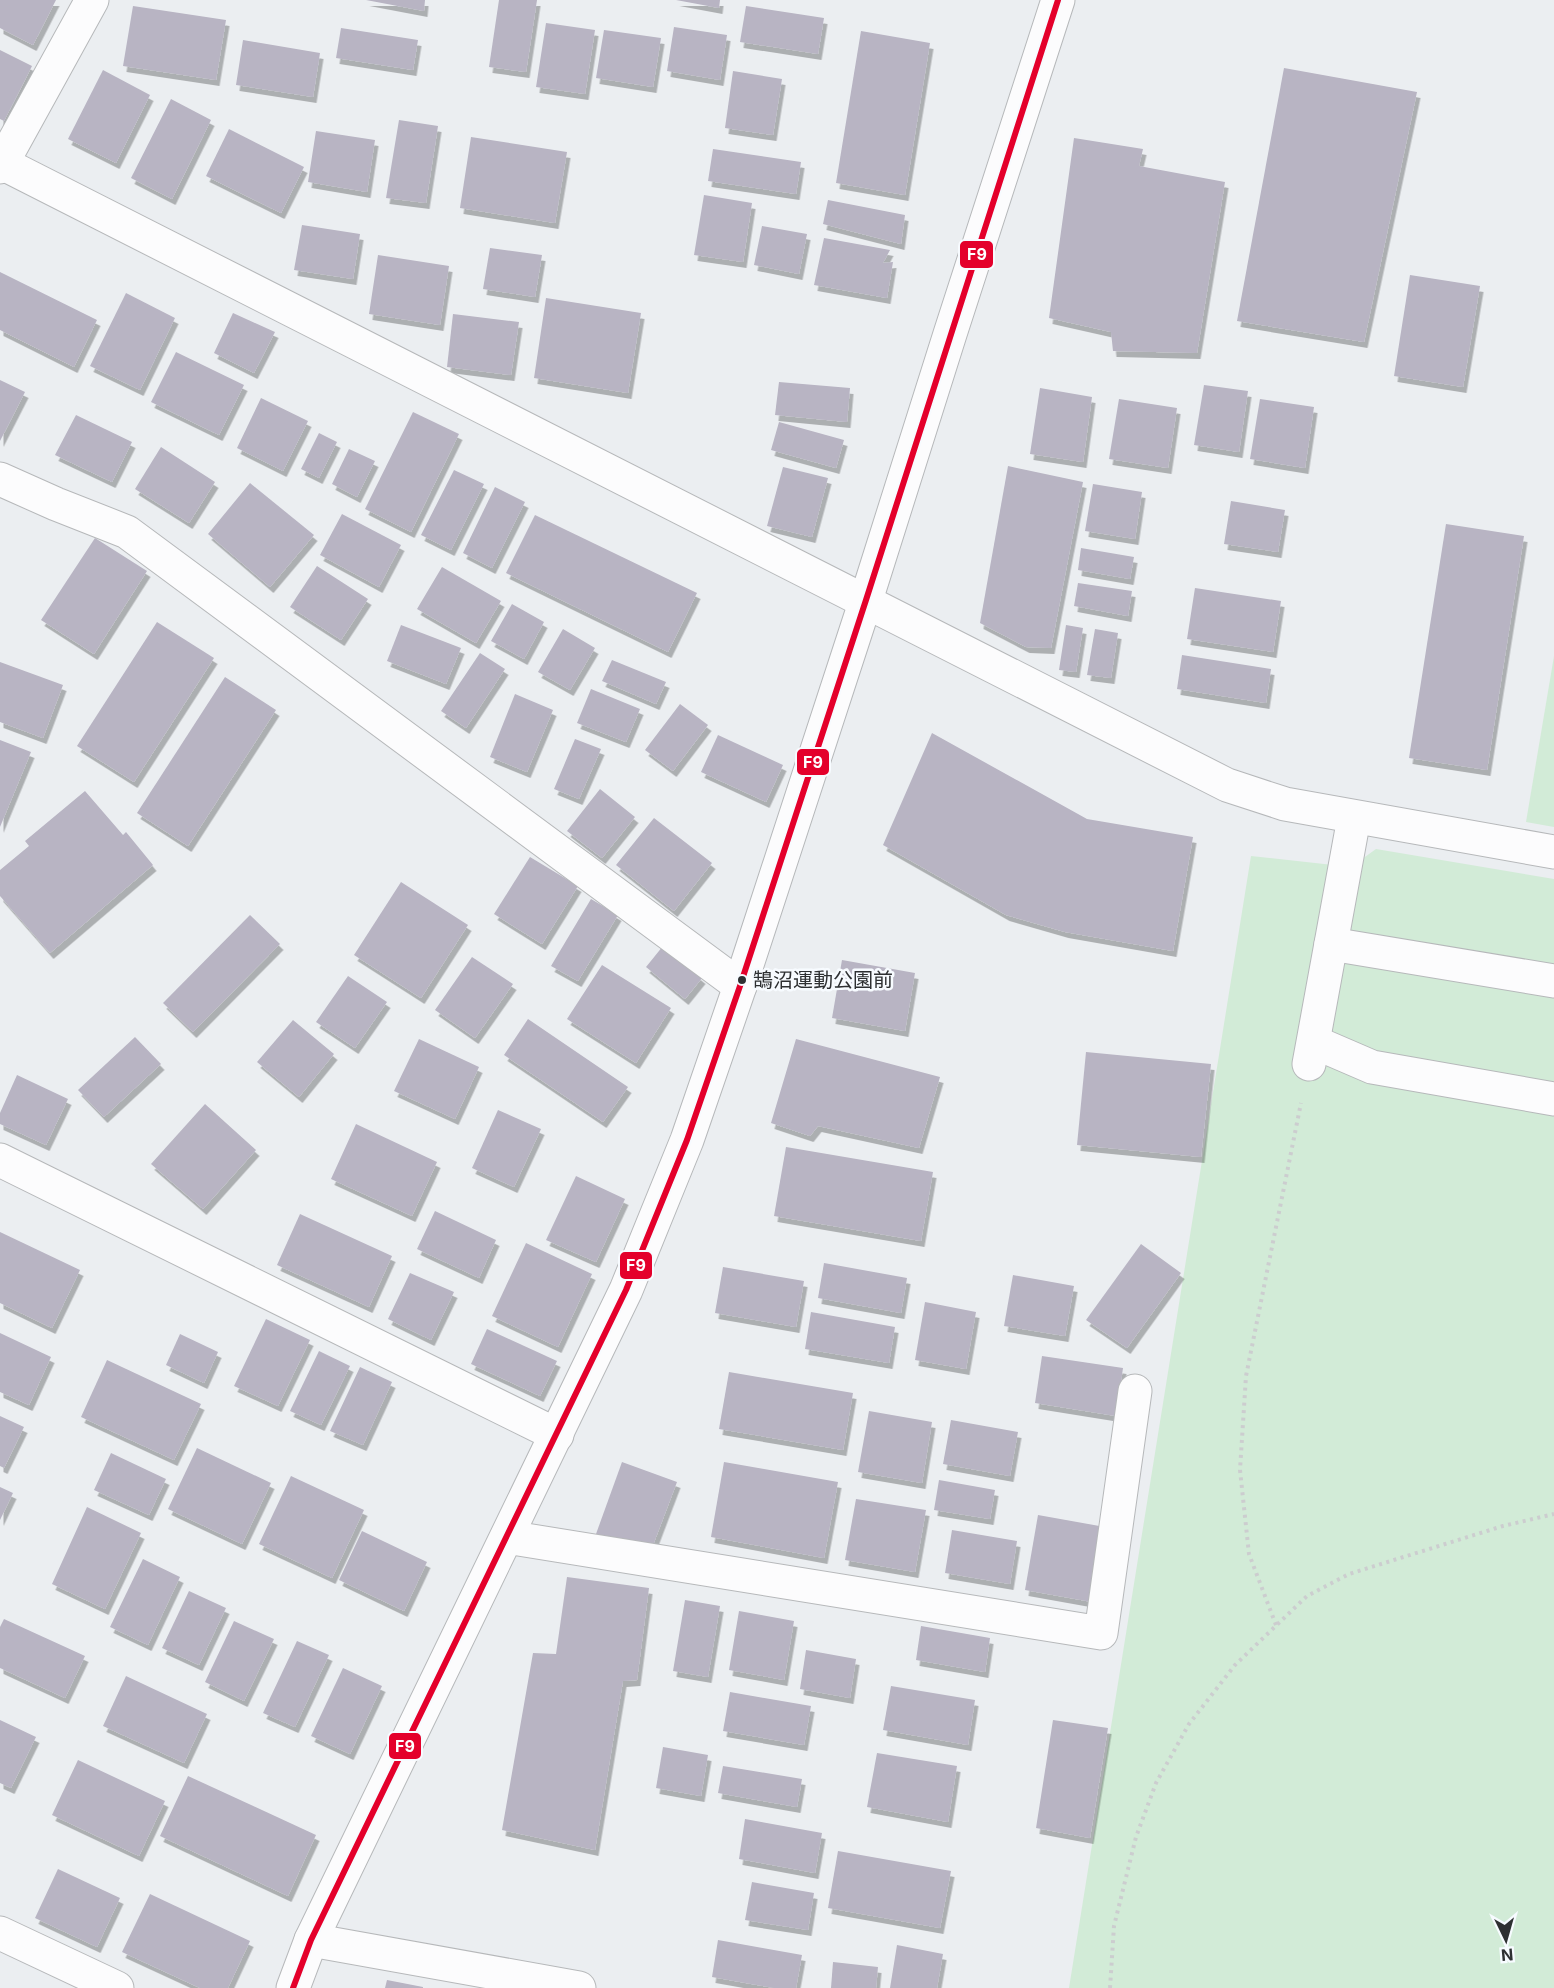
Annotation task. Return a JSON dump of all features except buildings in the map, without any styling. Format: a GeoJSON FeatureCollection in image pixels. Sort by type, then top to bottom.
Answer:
{"type":"FeatureCollection","features":[{"type":"Feature","properties":{"kind":"street"},"geometry":{"type":"LineString","coordinates":[[92,0],[1,164],[866,600],[1227,785],[1285,804],[1554,852]]}},
{"type":"Feature","properties":{"kind":"street"},"geometry":{"type":"LineString","coordinates":[[292,1988],[310,1940],[557,1435],[630,1280],[687,1140],[740,986],[866,600],[1058,0]]}},
{"type":"Feature","properties":{"kind":"street"},"geometry":{"type":"LineString","coordinates":[[0,479],[127,532],[740,986]]}},
{"type":"Feature","properties":{"kind":"street"},"geometry":{"type":"LineString","coordinates":[[1354,818],[1312,1053],[1554,1099]]}},
{"type":"Feature","properties":{"kind":"street"},"geometry":{"type":"LineString","coordinates":[[1331,944],[1554,981]]}},
{"type":"Feature","properties":{"kind":"street"},"geometry":{"type":"LineString","coordinates":[[0,1160],[557,1435]]}},
{"type":"Feature","properties":{"kind":"street"},"geometry":{"type":"LineString","coordinates":[[507,1537],[1101,1633],[1135,1390]]}},
{"type":"Feature","properties":{"kind":"street"},"geometry":{"type":"LineString","coordinates":[[0,1933],[117,1988]]}},
{"type":"Feature","properties":{"kind":"street"},"geometry":{"type":"LineString","coordinates":[[310,1940],[579,1988]]}},
{"type":"Feature","properties":{"kind":"path"},"geometry":{"type":"LineString","coordinates":[[1276,1625],[1249,1554],[1240,1470],[1246,1376],[1312,1053]]}},
{"type":"Feature","properties":{"kind":"path"},"geometry":{"type":"LineString","coordinates":[[1110,1988],[1114,1926],[1136,1837],[1156,1783],[1189,1724],[1235,1665],[1307,1596],[1349,1574],[1503,1526],[1554,1514]]}},
{"type":"Feature","properties":{"kind":"green space"},"geometry":{"type":"Polygon","coordinates":[[[1554,656],[1554,827],[1526,822],[1554,656]]]}},
{"type":"Feature","properties":{"kind":"green space"},"geometry":{"type":"Polygon","coordinates":[[[1376,849],[1554,879],[1554,1988],[1069,1988],[1251,856],[1351,867],[1376,849]]]}},
{"type":"Feature","properties":{"kind":"transit line","name":"F9"},"geometry":{"type":"LineString","coordinates":[[293,1988],[311,1940],[626,1290],[687,1140],[740,986],[866,600],[1058,0]]}},
{"type":"Feature","properties":{"kind":"place","name":"鵠沼運動公園前"},"geometry":{"type":"Point","coordinates":[742,980]}}]}
